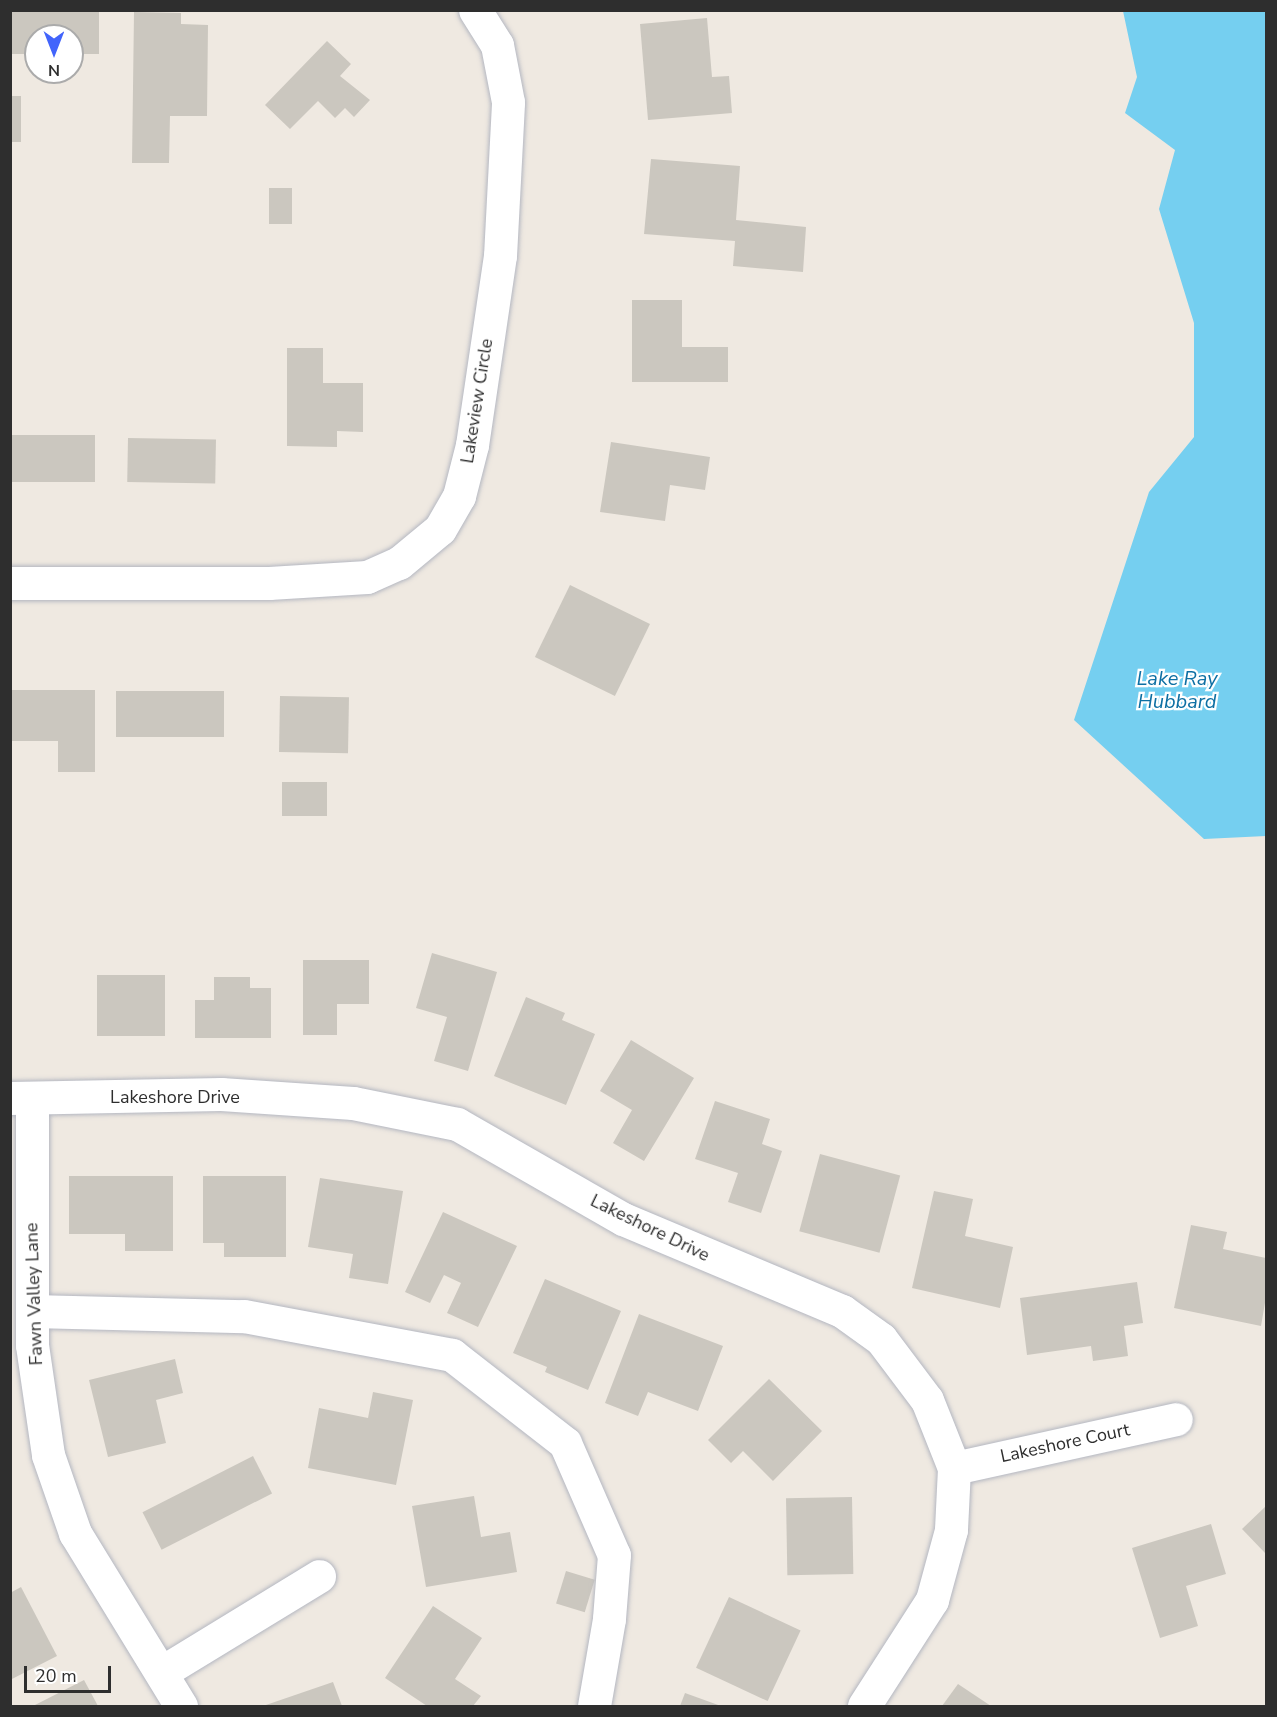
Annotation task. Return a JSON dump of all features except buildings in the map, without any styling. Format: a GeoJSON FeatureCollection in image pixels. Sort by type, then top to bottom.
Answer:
{"type":"FeatureCollection","features":[{"type":"Feature","properties":{"kind":"street","name":"Lakeview Circle"},"geometry":{"type":"LineString","coordinates":[[10,583],[269,583],[367,577],[399,563],[440,529],[459,496],[472,445],[500,255],[508,102],[497,45],[475,10]]}},
{"type":"Feature","properties":{"kind":"street","name":"Lakeshore Drive"},"geometry":{"type":"LineString","coordinates":[[21,1099],[232,1095],[354,1103],[457,1125],[622,1219],[842,1311],[881,1339],[927,1400],[954,1468],[951,1530],[932,1600],[864,1707]]}},
{"type":"Feature","properties":{"kind":"street","name":"Fawn Valley Lane"},"geometry":{"type":"LineString","coordinates":[[21,1099],[32,1345],[48,1455],[75,1533],[162,1672],[181,1707]]}},
{"type":"Feature","properties":{"kind":"street"},"geometry":{"type":"LineString","coordinates":[[32,1311],[244,1316],[452,1355],[565,1443],[614,1555],[609,1618],[594,1707]]}},
{"type":"Feature","properties":{"kind":"street","name":"Lakeshore Court"},"geometry":{"type":"LineString","coordinates":[[954,1468],[1176,1419]]}},
{"type":"Feature","properties":{"kind":"street"},"geometry":{"type":"LineString","coordinates":[[162,1672],[319,1576]]}},
{"type":"Feature","properties":{"kind":"water","name":"Lake Ray Hubbard"},"geometry":{"type":"Polygon","coordinates":[[[1123,11],[1266,11],[1266,836],[1204,839],[1074,720],[1149,492],[1194,437],[1194,323],[1159,209],[1175,150],[1125,113],[1137,77],[1123,11]]]}}]}
